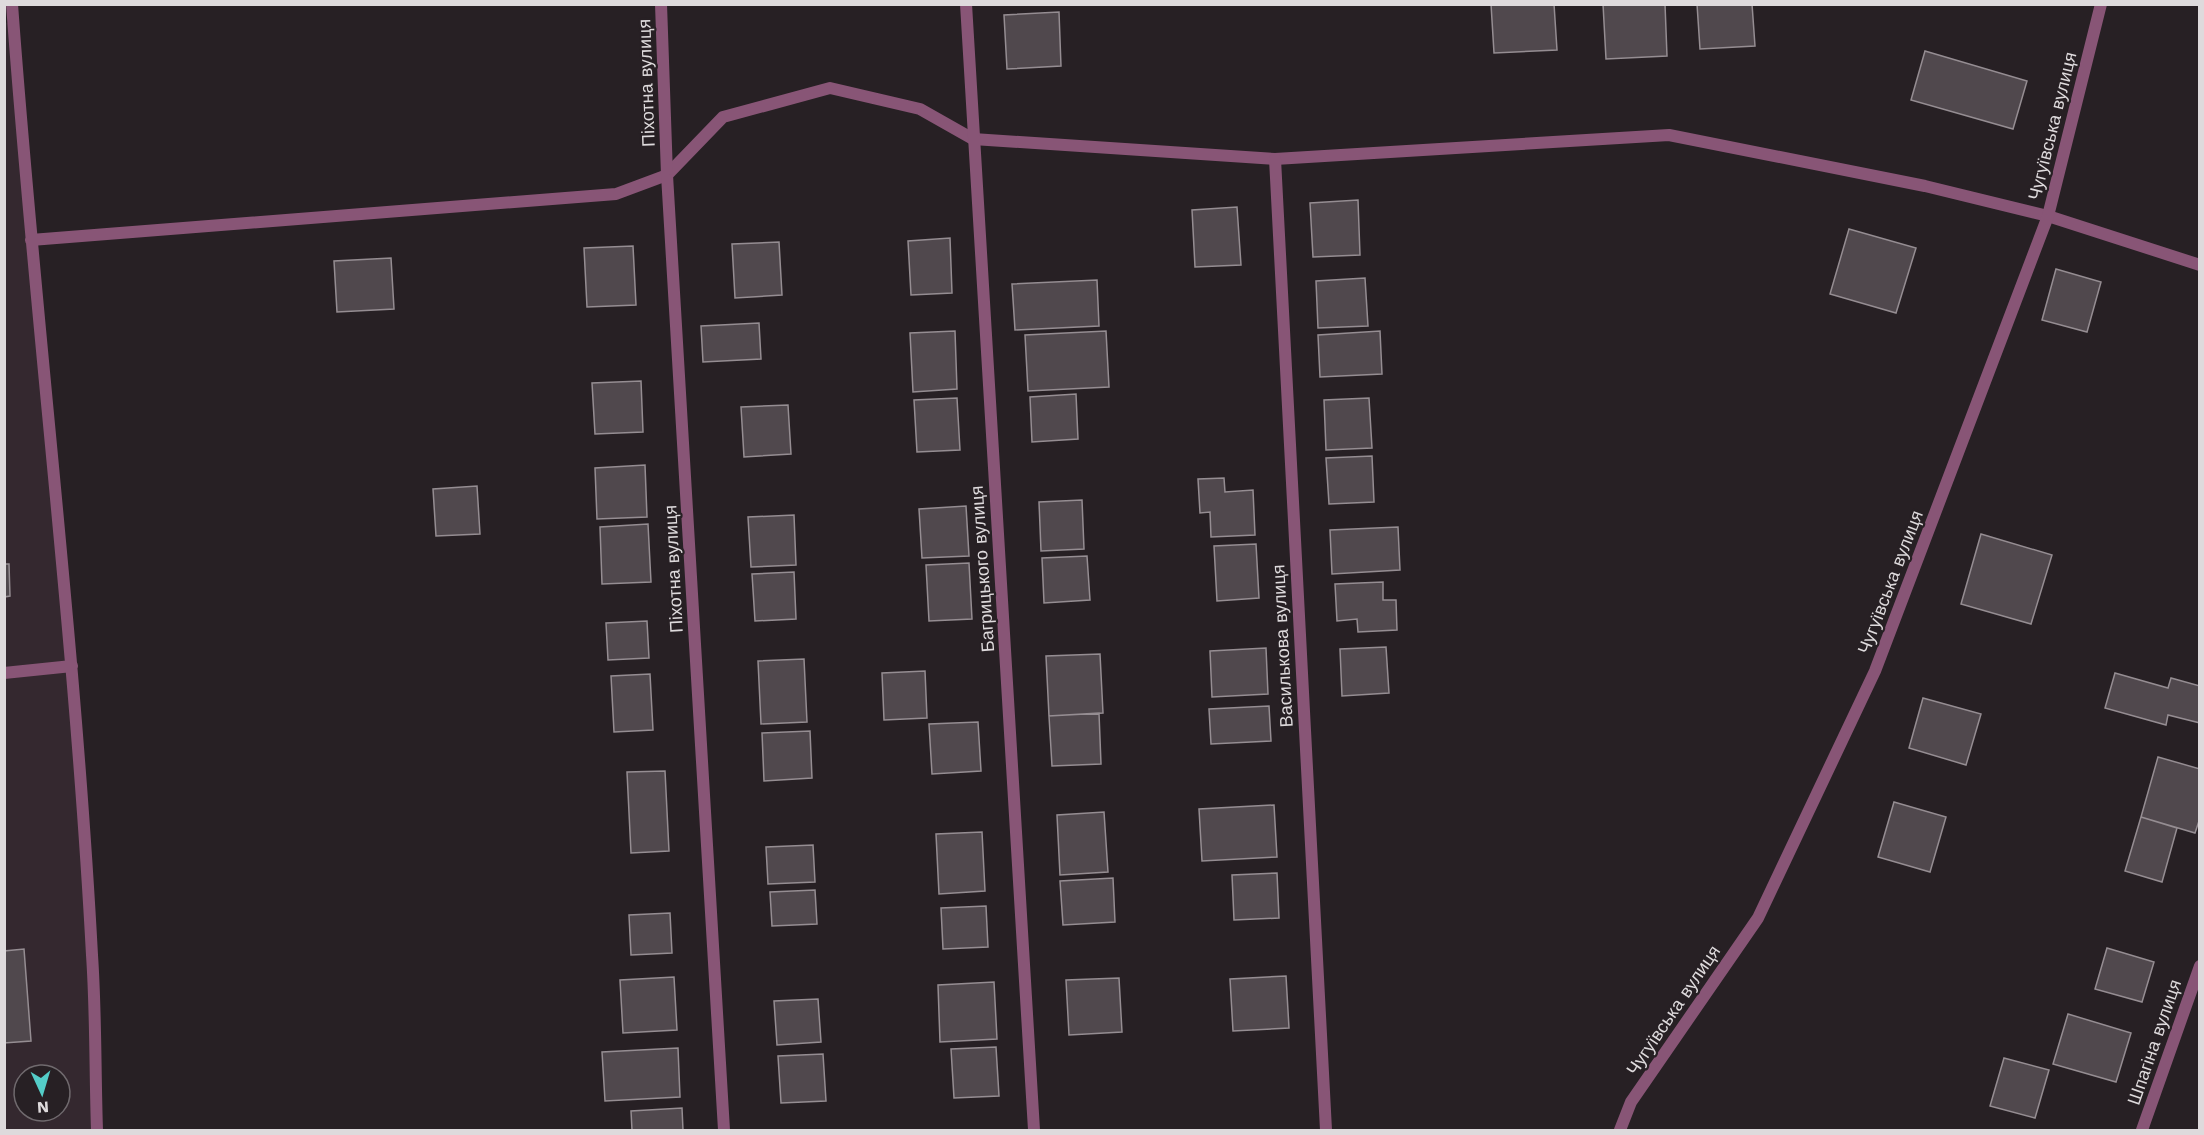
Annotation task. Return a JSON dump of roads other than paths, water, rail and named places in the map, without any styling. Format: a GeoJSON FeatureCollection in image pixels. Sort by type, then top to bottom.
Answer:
{"type":"FeatureCollection","features":[{"type":"Feature","properties":{"kind":"street"},"geometry":{"type":"LineString","coordinates":[[12,4],[31,240],[72,666],[93,957],[97,1131]]}},
{"type":"Feature","properties":{"kind":"street","name":"Піхотна вулиця"},"geometry":{"type":"LineString","coordinates":[[661,4],[667,175],[724,1131]]}},
{"type":"Feature","properties":{"kind":"street","name":"Багрицького вулиця"},"geometry":{"type":"LineString","coordinates":[[966,4],[1034,1131]]}},
{"type":"Feature","properties":{"kind":"street","name":"Чугуївська вулиця"},"geometry":{"type":"LineString","coordinates":[[1620,1131],[1631,1102],[1758,918],[1875,671],[2048,216],[2101,4]]}},
{"type":"Feature","properties":{"kind":"street"},"geometry":{"type":"LineString","coordinates":[[31,240],[616,194],[667,175],[723,117],[830,88],[920,109],[974,139],[1275,159],[1669,135],[1926,186],[2048,216],[2199,265]]}},
{"type":"Feature","properties":{"kind":"street","name":"Василькова вулиця"},"geometry":{"type":"LineString","coordinates":[[1275,159],[1326,1131]]}},
{"type":"Feature","properties":{"kind":"street"},"geometry":{"type":"LineString","coordinates":[[4,673],[72,666]]}},
{"type":"Feature","properties":{"kind":"street","name":"Шпагіна вулиця"},"geometry":{"type":"LineString","coordinates":[[2142,1131],[2199,966]]}}]}
